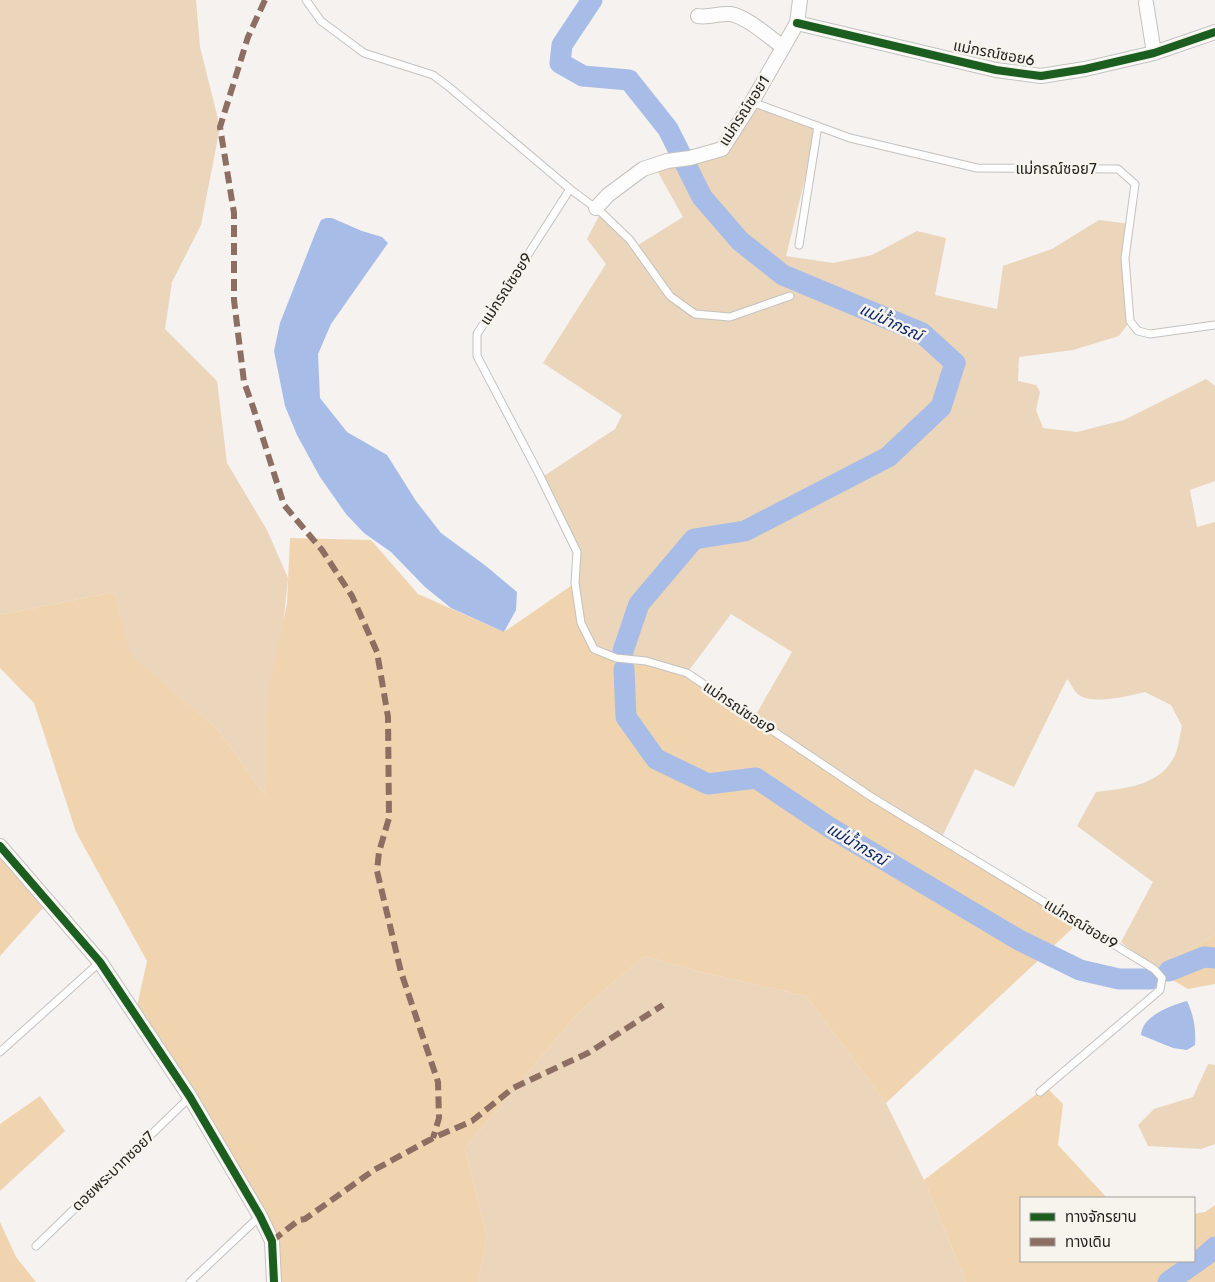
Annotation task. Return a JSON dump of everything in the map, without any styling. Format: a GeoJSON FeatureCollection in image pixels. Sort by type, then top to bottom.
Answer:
{"type":"FeatureCollection","features":[{"type":"Feature","properties":{"kind":"street","name":"แม่กรณ์ซอย1"},"geometry":{"type":"LineString","coordinates":[[596,208],[608,195],[643,169],[656,164],[685,159],[722,149],[752,102],[797,23],[800,0]]}},
{"type":"Feature","properties":{"kind":"street"},"geometry":{"type":"LineString","coordinates":[[1146,3],[1154,53]]}},
{"type":"Feature","properties":{"kind":"street"},"geometry":{"type":"LineString","coordinates":[[698,16],[729,14],[739,17],[783,46]]}},
{"type":"Feature","properties":{"kind":"street","name":"แม่กรณ์ซอย6"},"geometry":{"type":"LineString","coordinates":[[797,23],[996,70],[1041,76],[1084,69],[1154,53],[1215,32]]}},
{"type":"Feature","properties":{"kind":"street"},"geometry":{"type":"LineString","coordinates":[[0,846],[100,962],[190,1097],[260,1216],[272,1241],[274,1282]]}},
{"type":"Feature","properties":{"kind":"lane"},"geometry":{"type":"LineString","coordinates":[[306,0],[321,21],[364,53],[433,75],[570,189],[596,208],[630,240],[670,296],[695,314],[730,317],[790,296]]}},
{"type":"Feature","properties":{"kind":"lane","name":"แม่กรณ์ซอย7"},"geometry":{"type":"LineString","coordinates":[[752,102],[850,138],[977,168],[1118,169],[1135,184],[1124,258],[1130,321],[1138,331],[1150,334],[1215,325]]}},
{"type":"Feature","properties":{"kind":"lane"},"geometry":{"type":"LineString","coordinates":[[799,245],[818,126]]}},
{"type":"Feature","properties":{"kind":"lane","name":"แม่กรณ์ซอย9"},"geometry":{"type":"LineString","coordinates":[[570,189],[477,334],[477,356],[539,474],[577,552],[575,583],[581,622],[585,631],[594,648],[616,658],[646,662],[687,673],[870,796],[1154,969],[1162,978],[1160,990],[1040,1092]]}},
{"type":"Feature","properties":{"kind":"lane"},"geometry":{"type":"LineString","coordinates":[[0,1052],[100,962]]}},
{"type":"Feature","properties":{"kind":"lane","name":"ดอยพระบาทซอย7"},"geometry":{"type":"LineString","coordinates":[[36,1246],[190,1097]]}},
{"type":"Feature","properties":{"kind":"lane"},"geometry":{"type":"LineString","coordinates":[[190,1282],[260,1216]]}},
{"type":"Feature","properties":{"kind":"shaded area"},"geometry":{"type":"Polygon","coordinates":[[[0,0],[196,0],[200,47],[220,127],[201,225],[172,282],[165,329],[217,381],[227,463],[267,530],[288,578],[265,795],[217,729],[129,654],[114,592],[0,615],[0,0]]]}},
{"type":"Feature","properties":{"kind":"shaded area"},"geometry":{"type":"Polygon","coordinates":[[[752,102],[818,126],[786,256],[833,263],[872,255],[917,231],[946,238],[935,295],[997,309],[1003,266],[1052,249],[1099,220],[1130,224],[1125,258],[1130,321],[1119,336],[1073,350],[1019,357],[1018,381],[1036,385],[1040,392],[1036,410],[1043,428],[1077,432],[1124,420],[1206,379],[1215,386],[1215,481],[1190,490],[1197,527],[1215,522],[1215,935],[1154,969],[1121,942],[1153,882],[1077,826],[1096,792],[1131,787],[1153,779],[1170,764],[1176,753],[1182,726],[1171,705],[1145,692],[1102,700],[1085,698],[1077,694],[1067,679],[1014,787],[975,769],[941,839],[754,718],[792,652],[731,614],[687,673],[616,658],[594,649],[581,623],[575,583],[577,552],[541,478],[615,429],[622,415],[543,363],[606,264],[587,239],[601,212],[635,247],[683,217],[654,165],[707,157],[752,102]]]}},
{"type":"Feature","properties":{"kind":"shaded area"},"geometry":{"type":"Polygon","coordinates":[[[290,538],[371,540],[418,594],[504,632],[575,583],[581,623],[594,649],[616,658],[687,673],[1078,923],[886,1103],[806,996],[701,972],[644,956],[577,1014],[465,1148],[487,1236],[478,1282],[276,1282],[272,1241],[135,1015],[147,961],[76,832],[34,703],[0,668],[0,615],[114,592],[130,654],[217,729],[265,795],[269,690],[287,603],[290,538]]]}},
{"type":"Feature","properties":{"kind":"shaded area"},"geometry":{"type":"Polygon","coordinates":[[[0,858],[43,908],[0,956],[0,858]]]}},
{"type":"Feature","properties":{"kind":"shaded area"},"geometry":{"type":"Polygon","coordinates":[[[1215,935],[1215,984],[1188,989],[1154,969],[1215,935]]]}},
{"type":"Feature","properties":{"kind":"shaded area"},"geometry":{"type":"Polygon","coordinates":[[[644,956],[701,972],[806,996],[886,1103],[924,1180],[966,1282],[478,1282],[487,1236],[465,1148],[577,1014],[644,956]]]}},
{"type":"Feature","properties":{"kind":"shaded area"},"geometry":{"type":"Polygon","coordinates":[[[1208,1064],[1215,1065],[1215,1144],[1201,1149],[1148,1146],[1138,1125],[1154,1109],[1193,1097],[1208,1064]]]}},
{"type":"Feature","properties":{"kind":"shaded area"},"geometry":{"type":"Polygon","coordinates":[[[1046,1087],[1063,1104],[1058,1145],[1106,1197],[1020,1197],[1020,1262],[1195,1262],[1195,1214],[1205,1212],[1215,1205],[1215,1282],[966,1282],[924,1180],[1046,1087]]]}},
{"type":"Feature","properties":{"kind":"shaded area"},"geometry":{"type":"Polygon","coordinates":[[[40,1096],[65,1131],[0,1191],[0,1124],[40,1096]]]}},
{"type":"Feature","properties":{"kind":"shaded area"},"geometry":{"type":"Polygon","coordinates":[[[0,1222],[16,1257],[36,1282],[0,1282],[0,1222]]]}},
{"type":"Feature","properties":{"kind":"water"},"geometry":{"type":"Polygon","coordinates":[[[332,218],[382,237],[388,243],[331,324],[318,354],[320,398],[347,432],[387,455],[416,501],[441,533],[486,566],[517,592],[516,610],[504,632],[451,608],[425,587],[391,552],[364,533],[346,514],[320,477],[297,435],[285,406],[274,351],[280,323],[321,220],[332,218]]]}},
{"type":"Feature","properties":{"kind":"water"},"geometry":{"type":"Polygon","coordinates":[[[1187,1001],[1194,1023],[1195,1045],[1187,1050],[1173,1048],[1141,1035],[1147,1022],[1158,1012],[1187,1001]]]}},
{"type":"Feature","properties":{"kind":"waterway","name":"แม่น้ำกรณ์"},"geometry":{"type":"LineString","coordinates":[[592,0],[562,45],[560,63],[583,76],[629,80],[668,129],[702,197],[740,241],[783,275],[922,333],[955,363],[941,407],[888,457],[745,531],[694,539],[639,604],[623,651]]}},
{"type":"Feature","properties":{"kind":"waterway","name":"แม่น้ำกรณ์"},"geometry":{"type":"LineString","coordinates":[[624,669],[626,717],[656,759],[708,784],[756,778],[829,827],[1019,940],[1080,970],[1119,979],[1150,979]]}},
{"type":"Feature","properties":{"kind":"waterway","name":"แม่น้ำกรณ์"},"geometry":{"type":"LineString","coordinates":[[1169,971],[1204,957],[1215,958]]}},
{"type":"Feature","properties":{"kind":"waterway","name":"แม่น้ำกรณ์"},"geometry":{"type":"LineString","coordinates":[[1168,1282],[1215,1247]]}},
{"type":"Feature","properties":{"kind":"marked path"},"geometry":{"type":"LineString","coordinates":[[265,0],[248,37],[220,127],[234,213],[234,300],[244,382],[284,505],[322,550],[352,596],[377,652],[388,717],[389,818],[379,852],[377,871],[401,972],[438,1082],[439,1118],[433,1138]]}},
{"type":"Feature","properties":{"kind":"marked path"},"geometry":{"type":"LineString","coordinates":[[272,1241],[299,1220],[305,1219],[374,1170],[433,1138],[472,1121],[513,1088],[588,1053],[663,1005]]}},
{"type":"Feature","properties":{"kind":"cycle path"},"geometry":{"type":"LineString","coordinates":[[797,23],[996,70],[1041,76],[1085,69],[1154,53],[1215,32]]}},
{"type":"Feature","properties":{"kind":"cycle path"},"geometry":{"type":"LineString","coordinates":[[0,846],[100,962],[190,1097],[260,1216],[272,1241],[274,1282]]}}]}
